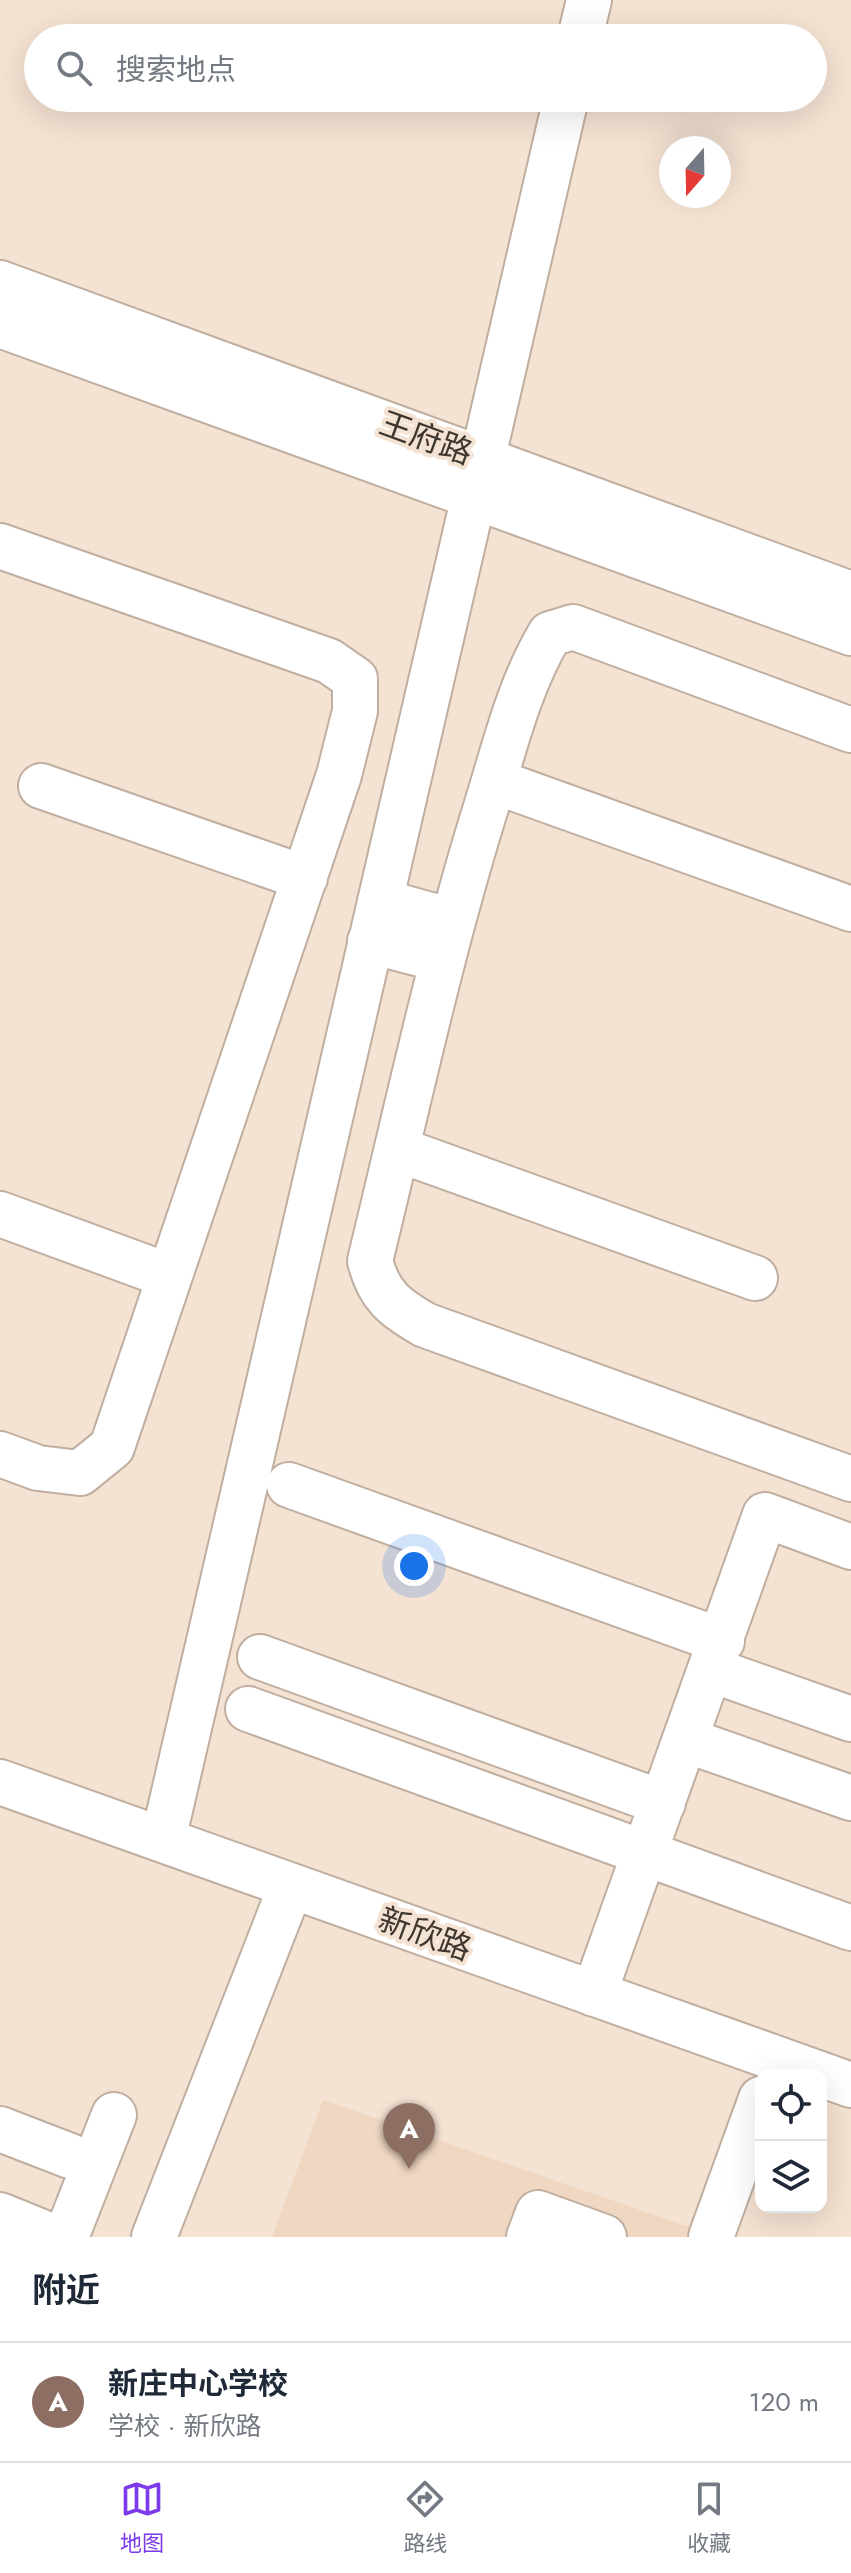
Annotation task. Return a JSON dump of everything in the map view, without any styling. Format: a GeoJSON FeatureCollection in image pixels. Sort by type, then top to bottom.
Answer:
{"type":"FeatureCollection","features":[{"type":"Feature","properties":{"kind":"street"},"geometry":{"type":"LineString","coordinates":[[583,24],[589,0]]}},
{"type":"Feature","properties":{"kind":"street"},"geometry":{"type":"LineString","coordinates":[[163,1840],[563,112]]}},
{"type":"Feature","properties":{"kind":"street","name":"王府路"},"geometry":{"type":"LineString","coordinates":[[0,283],[851,633]]}},
{"type":"Feature","properties":{"kind":"street","name":"王府路"},"geometry":{"type":"LineString","coordinates":[[0,325],[851,594]]}},
{"type":"Feature","properties":{"kind":"street"},"geometry":{"type":"LineString","coordinates":[[0,546],[329,661],[355,679],[355,711],[339,775],[112,1447],[80,1473],[38,1468],[0,1454]]}},
{"type":"Feature","properties":{"kind":"street"},"geometry":{"type":"LineString","coordinates":[[851,730],[573,627],[550,634],[536,657],[494,781],[448,940],[370,1261],[376,1285],[391,1305],[425,1325],[851,1479]]}},
{"type":"Feature","properties":{"kind":"street"},"geometry":{"type":"LineString","coordinates":[[494,781],[851,909]]}},
{"type":"Feature","properties":{"kind":"street"},"geometry":{"type":"LineString","coordinates":[[41,786],[305,878]]}},
{"type":"Feature","properties":{"kind":"street"},"geometry":{"type":"LineString","coordinates":[[375,921],[448,940]]}},
{"type":"Feature","properties":{"kind":"street"},"geometry":{"type":"LineString","coordinates":[[397,1149],[755,1278]]}},
{"type":"Feature","properties":{"kind":"street"},"geometry":{"type":"LineString","coordinates":[[0,1214],[169,1276]]}},
{"type":"Feature","properties":{"kind":"street"},"geometry":{"type":"LineString","coordinates":[[289,1485],[717,1656],[851,1719]]}},
{"type":"Feature","properties":{"kind":"street"},"geometry":{"type":"LineString","coordinates":[[594,1994],[765,1515],[851,1547]]}},
{"type":"Feature","properties":{"kind":"street"},"geometry":{"type":"LineString","coordinates":[[260,1657],[663,1803]]}},
{"type":"Feature","properties":{"kind":"street"},"geometry":{"type":"LineString","coordinates":[[248,1709],[851,1928]]}},
{"type":"Feature","properties":{"kind":"street"},"geometry":{"type":"LineString","coordinates":[[686,1740],[851,1798]]}},
{"type":"Feature","properties":{"kind":"street","name":"新欣路"},"geometry":{"type":"LineString","coordinates":[[0,1782],[594,1994],[773,2067],[851,2085]]}},
{"type":"Feature","properties":{"kind":"street"},"geometry":{"type":"LineString","coordinates":[[154,2237],[291,1886]]}},
{"type":"Feature","properties":{"kind":"street"},"geometry":{"type":"LineString","coordinates":[[66,2237],[114,2115]]}},
{"type":"Feature","properties":{"kind":"street"},"geometry":{"type":"LineString","coordinates":[[711,2237],[755,2116]]}},
{"type":"Feature","properties":{"kind":"street"},"geometry":{"type":"LineString","coordinates":[[0,2129],[70,2156]]}},
{"type":"Feature","properties":{"kind":"street"},"geometry":{"type":"LineString","coordinates":[[529,2237],[538,2213],[604,2237]]}},
{"type":"Feature","properties":{"kind":"street"},"geometry":{"type":"LineString","coordinates":[[0,2215],[54,2237]]}},
{"type":"Feature","properties":{"kind":"shaded area"},"geometry":{"type":"Polygon","coordinates":[[[323,2100],[718,2237],[272,2237],[323,2100]]]}},
{"type":"Feature","properties":{"kind":"place","name":"新庄中心学校"},"geometry":{"type":"Point","coordinates":[409,2169]}}]}
